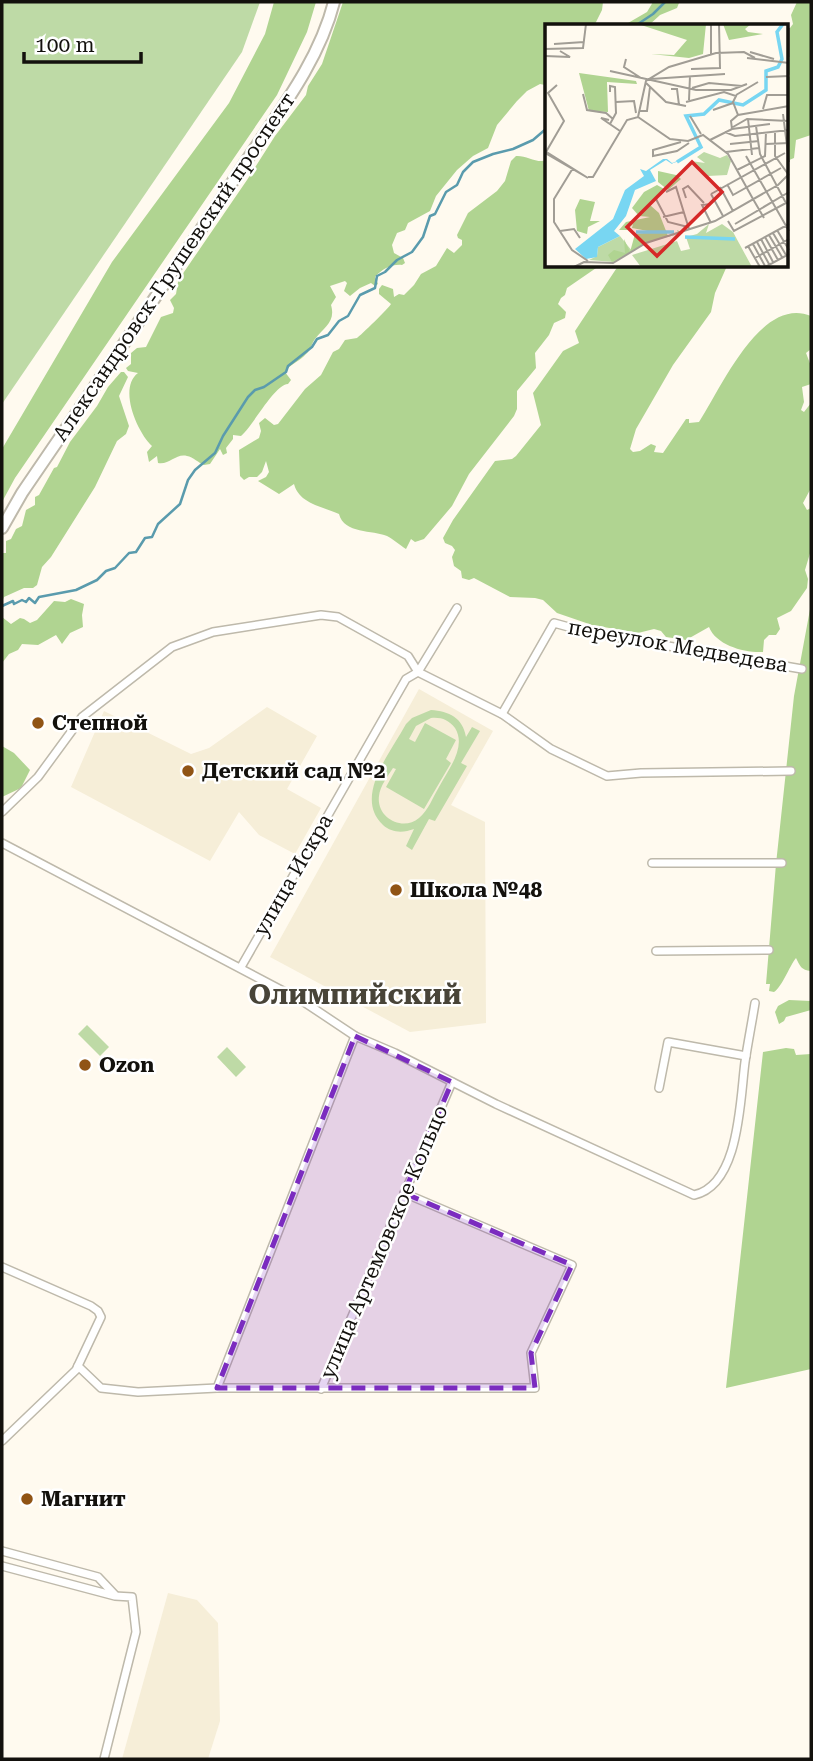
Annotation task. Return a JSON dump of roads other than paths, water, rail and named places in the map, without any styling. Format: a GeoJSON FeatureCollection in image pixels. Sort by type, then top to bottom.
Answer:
{"type":"FeatureCollection","features":[{"type":"Feature","properties":{"kind":"main road","name":"Александровск-Грушевский проспект"},"geometry":{"type":"LineString","coordinates":[[2,528],[22,493],[312,61],[328,25],[334,2]]}},
{"type":"Feature","properties":{"kind":"street","name":"улица Искра"},"geometry":{"type":"LineString","coordinates":[[241,967],[406,679],[418,673],[457,608]]}},
{"type":"Feature","properties":{"kind":"street"},"geometry":{"type":"LineString","coordinates":[[2,812],[38,777],[82,717],[172,647],[213,632],[321,615],[338,617],[408,656],[418,673],[502,714],[551,749],[607,776],[791,771]]}},
{"type":"Feature","properties":{"kind":"street","name":"переулок Медведева"},"geometry":{"type":"LineString","coordinates":[[502,714],[554,623],[587,632],[802,669]]}},
{"type":"Feature","properties":{"kind":"street"},"geometry":{"type":"LineString","coordinates":[[2,843],[241,967],[304,1002],[355,1036],[452,1082]]}},
{"type":"Feature","properties":{"kind":"street"},"geometry":{"type":"LineString","coordinates":[[652,863],[782,863]]}},
{"type":"Feature","properties":{"kind":"street"},"geometry":{"type":"LineString","coordinates":[[656,951],[769,950]]}},
{"type":"Feature","properties":{"kind":"street"},"geometry":{"type":"LineString","coordinates":[[659,1088],[668,1042],[746,1056],[755,1003]]}},
{"type":"Feature","properties":{"kind":"street"},"geometry":{"type":"LineString","coordinates":[[217,1388],[355,1036]]}},
{"type":"Feature","properties":{"kind":"street","name":"улица Артемовское Кольцо"},"geometry":{"type":"LineString","coordinates":[[321,1389],[452,1082],[694,1195],[706,1192],[717,1180],[734,1145],[746,1056]]}},
{"type":"Feature","properties":{"kind":"street"},"geometry":{"type":"LineString","coordinates":[[78,1366],[101,1388],[138,1392],[217,1388],[535,1388],[531,1353],[572,1265],[404,1193]]}},
{"type":"Feature","properties":{"kind":"street"},"geometry":{"type":"LineString","coordinates":[[2,1267],[98,1311],[101,1317],[78,1366],[2,1441]]}},
{"type":"Feature","properties":{"kind":"street"},"geometry":{"type":"LineString","coordinates":[[2,1550],[98,1577],[115,1596]]}},
{"type":"Feature","properties":{"kind":"street"},"geometry":{"type":"LineString","coordinates":[[2,1566],[115,1596],[132,1597],[136,1632],[104,1759]]}},
{"type":"Feature","properties":{"kind":"waterway"},"geometry":{"type":"LineString","coordinates":[[638,24],[665,2]]}},
{"type":"Feature","properties":{"kind":"waterway"},"geometry":{"type":"LineString","coordinates":[[2,606],[13,601],[14,604],[22,600],[26,602],[29,598],[35,603],[39,597],[76,590],[115,568],[129,553],[136,552],[145,538],[152,537],[158,524],[180,504],[188,480],[195,470],[215,453],[248,397],[286,372],[288,366],[312,347],[317,339],[328,335],[339,321],[348,316],[360,295],[375,288],[377,276],[412,252],[423,237],[430,216],[435,214],[446,192],[457,185],[463,172],[473,162],[513,149],[533,140],[545,130]]}},
{"type":"Feature","properties":{"kind":"place","name":"Степной"},"geometry":{"type":"Point","coordinates":[38,723]}},
{"type":"Feature","properties":{"kind":"place","name":"Детский сад №2"},"geometry":{"type":"Point","coordinates":[188,771]}},
{"type":"Feature","properties":{"kind":"place","name":"Школа №48"},"geometry":{"type":"Point","coordinates":[396,890]}},
{"type":"Feature","properties":{"kind":"place","name":"Ozon"},"geometry":{"type":"Point","coordinates":[85,1065]}},
{"type":"Feature","properties":{"kind":"place","name":"Магнит"},"geometry":{"type":"Point","coordinates":[27,1499]}},
{"type":"Feature","properties":{"kind":"district","name":"Олимпийский"},"geometry":{"type":"Point","coordinates":[355,994]}}]}
